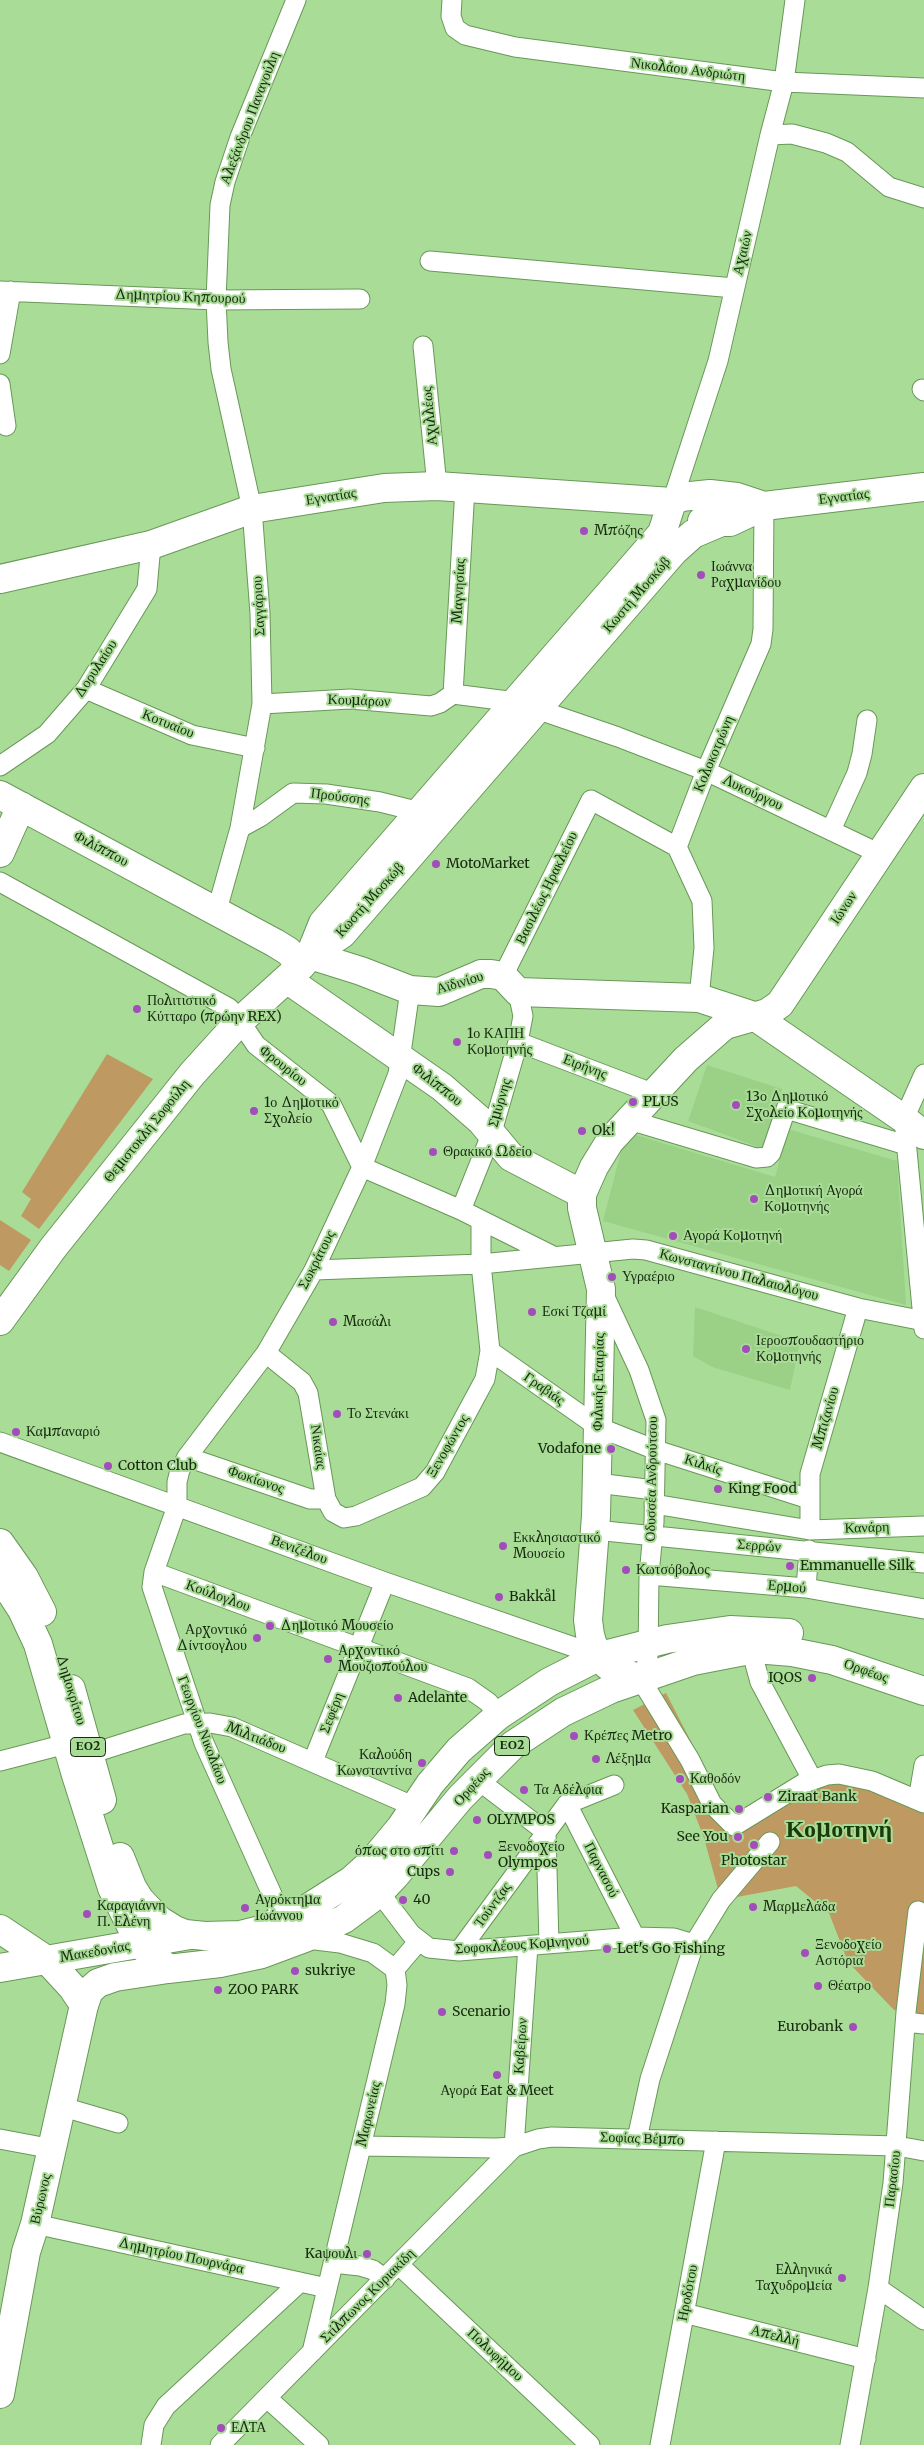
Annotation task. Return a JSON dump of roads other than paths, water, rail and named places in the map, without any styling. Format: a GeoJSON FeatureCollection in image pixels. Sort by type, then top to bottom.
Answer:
{"type":"FeatureCollection","features":[{"type":"Feature","properties":{"kind":"main road","name":"Εγνατίας"},"geometry":{"type":"LineString","coordinates":[[0,579],[152,545],[252,509],[384,488],[437,486],[672,502],[681,498],[710,494],[737,497],[764,506],[924,487]]}},
{"type":"Feature","properties":{"kind":"main road"},"geometry":{"type":"LineString","coordinates":[[672,502],[681,512],[689,517],[719,523]]}},
{"type":"Feature","properties":{"kind":"main road","name":"Κωστή Μοσκώβ"},"geometry":{"type":"LineString","coordinates":[[300,967],[342,934],[527,706],[662,532],[672,502]]}},
{"type":"Feature","properties":{"kind":"main road","name":"Κωστή Μοσκώβ"},"geometry":{"type":"LineString","coordinates":[[300,967],[323,923],[420,812],[527,706],[674,552],[693,534],[719,523],[741,518],[764,506]]}},
{"type":"Feature","properties":{"kind":"main road","name":"Ιώνων"},"geometry":{"type":"LineString","coordinates":[[754,1016],[767,1013],[780,1004],[923,793]]}},
{"type":"Feature","properties":{"kind":"main road"},"geometry":{"type":"LineString","coordinates":[[0,853],[10,801]]}},
{"type":"Feature","properties":{"kind":"main road","name":"Φιλίππου"},"geometry":{"type":"LineString","coordinates":[[10,801],[217,910],[275,943],[402,1058],[442,1087],[476,1116],[511,1157],[582,1194]]}},
{"type":"Feature","properties":{"kind":"main road","name":"Αϊδινίου"},"geometry":{"type":"LineString","coordinates":[[300,967],[361,971],[410,990],[443,991],[480,974],[510,984],[699,998],[754,1016],[912,1133]]}},
{"type":"Feature","properties":{"kind":"main road","name":"Θεμιστοκλή Σοφούλη"},"geometry":{"type":"LineString","coordinates":[[0,1321],[53,1248],[192,1074],[240,1021],[300,967]]}},
{"type":"Feature","properties":{"kind":"main road","name":"Φιλικής Εταιρίας"},"geometry":{"type":"LineString","coordinates":[[640,1678],[618,1672],[600,1656],[593,1645],[588,1620],[595,1530],[601,1289],[582,1208],[582,1194],[594,1167],[610,1141],[652,1093],[717,1030],[736,1020],[754,1016]]}},
{"type":"Feature","properties":{"kind":"main road","name":"Δημοκρίτου"},"geometry":{"type":"LineString","coordinates":[[0,1543],[27,1583],[50,1628],[64,1664],[78,1749],[112,1888],[140,1944]]}},
{"type":"Feature","properties":{"kind":"main road","name":"Δημοκρίτου"},"geometry":{"type":"LineString","coordinates":[[0,1576],[34,1634],[49,1677],[132,1887],[145,1907],[159,1920],[175,1930],[190,1935]]}},
{"type":"Feature","properties":{"kind":"main road","name":"Ορφέως"},"geometry":{"type":"LineString","coordinates":[[190,1935],[246,1934],[260,1930],[331,1894],[352,1880],[372,1862],[401,1827],[430,1784],[459,1750],[499,1715],[549,1682],[600,1656],[649,1643],[708,1632],[772,1631],[845,1646],[924,1674]]}},
{"type":"Feature","properties":{"kind":"main road","name":"Ορφέως"},"geometry":{"type":"LineString","coordinates":[[84,2005],[90,1991],[98,1983],[115,1977],[240,1959],[305,1938],[344,1919],[379,1893],[478,1780],[513,1745],[536,1728],[596,1695],[640,1678],[711,1656],[755,1649],[792,1652],[832,1660],[924,1691]]}},
{"type":"Feature","properties":{"kind":"main road"},"geometry":{"type":"LineString","coordinates":[[0,1929],[48,1961],[72,1986],[84,2005]]}},
{"type":"Feature","properties":{"kind":"main road","name":"Μακεδονίας"},"geometry":{"type":"LineString","coordinates":[[0,1968],[190,1935]]}},
{"type":"Feature","properties":{"kind":"main road","name":"ΕΟ2"},"geometry":{"type":"LineString","coordinates":[[140,1944],[168,1969]]}},
{"type":"Feature","properties":{"kind":"main road","name":"Βύρωνος"},"geometry":{"type":"LineString","coordinates":[[1,2384],[26,2252],[35,2224],[63,2107],[84,2005]]}},
{"type":"Feature","properties":{"kind":"street","name":"Αλεξάνδρου Παναγούλη"},"geometry":{"type":"LineString","coordinates":[[216,300],[221,194],[240,137],[296,0]]}},
{"type":"Feature","properties":{"kind":"street","name":"Νικολάου Ανδριώτη"},"geometry":{"type":"LineString","coordinates":[[452,0],[451,16],[455,28],[465,35],[515,47],[784,82],[924,88]]}},
{"type":"Feature","properties":{"kind":"street","name":"Αχαιών"},"geometry":{"type":"LineString","coordinates":[[672,502],[716,370],[784,82],[795,0]]}},
{"type":"Feature","properties":{"kind":"street"},"geometry":{"type":"LineString","coordinates":[[770,135],[792,134],[826,143],[848,152],[889,187],[924,198]]}},
{"type":"Feature","properties":{"kind":"street"},"geometry":{"type":"LineString","coordinates":[[430,260],[734,288]]}},
{"type":"Feature","properties":{"kind":"street","name":"Δημητρίου Κηπουρού"},"geometry":{"type":"LineString","coordinates":[[5,291],[216,300],[360,299]]}},
{"type":"Feature","properties":{"kind":"street"},"geometry":{"type":"LineString","coordinates":[[0,354],[5,291]]}},
{"type":"Feature","properties":{"kind":"street","name":"Σαγγάριου"},"geometry":{"type":"LineString","coordinates":[[216,300],[221,369],[252,509],[260,613],[262,704],[240,828],[217,910]]}},
{"type":"Feature","properties":{"kind":"street","name":"Αχιλλέως"},"geometry":{"type":"LineString","coordinates":[[423,346],[437,486]]}},
{"type":"Feature","properties":{"kind":"street"},"geometry":{"type":"LineString","coordinates":[[0,384],[6,426]]}},
{"type":"Feature","properties":{"kind":"street","name":"Μαγνησίας"},"geometry":{"type":"LineString","coordinates":[[453,694],[465,488]]}},
{"type":"Feature","properties":{"kind":"street","name":"Κολοκοτρώνη"},"geometry":{"type":"LineString","coordinates":[[677,847],[706,771],[760,644],[763,629],[764,506]]}},
{"type":"Feature","properties":{"kind":"street","name":"Δορυλαίου"},"geometry":{"type":"LineString","coordinates":[[0,766],[48,734],[86,689],[147,589],[152,545]]}},
{"type":"Feature","properties":{"kind":"street","name":"Κοτυαίου"},"geometry":{"type":"LineString","coordinates":[[86,689],[192,735],[255,748]]}},
{"type":"Feature","properties":{"kind":"street","name":"Κουμάρων"},"geometry":{"type":"LineString","coordinates":[[262,704],[350,699],[431,706],[440,703],[453,694]]}},
{"type":"Feature","properties":{"kind":"street","name":"Λυκούργου"},"geometry":{"type":"LineString","coordinates":[[453,694],[527,706],[618,738],[706,771],[880,854]]}},
{"type":"Feature","properties":{"kind":"street"},"geometry":{"type":"LineString","coordinates":[[831,830],[857,772],[862,754],[867,720]]}},
{"type":"Feature","properties":{"kind":"street","name":"Προύσσης"},"geometry":{"type":"LineString","coordinates":[[240,828],[260,817],[293,793],[326,794],[380,802],[420,812]]}},
{"type":"Feature","properties":{"kind":"street","name":"Βασιλέως Ηρακλείου"},"geometry":{"type":"LineString","coordinates":[[510,984],[590,800],[677,847]]}},
{"type":"Feature","properties":{"kind":"street"},"geometry":{"type":"LineString","coordinates":[[677,847],[702,901],[704,948],[699,998]]}},
{"type":"Feature","properties":{"kind":"street","name":"Φρουρίου"},"geometry":{"type":"LineString","coordinates":[[0,882],[214,998],[232,1011],[256,1045],[331,1104],[362,1167]]}},
{"type":"Feature","properties":{"kind":"street","name":"Σμύρνης"},"geometry":{"type":"LineString","coordinates":[[461,1210],[491,1134],[518,1042],[523,1016],[510,984]]}},
{"type":"Feature","properties":{"kind":"street","name":"Σωκράτους"},"geometry":{"type":"LineString","coordinates":[[177,1506],[178,1478],[187,1457],[266,1353],[314,1270],[362,1167],[402,1058],[410,990]]}},
{"type":"Feature","properties":{"kind":"street","name":"Ειρήνης"},"geometry":{"type":"LineString","coordinates":[[518,1042],[652,1093]]}},
{"type":"Feature","properties":{"kind":"street"},"geometry":{"type":"LineString","coordinates":[[924,1074],[912,1133],[924,1328]]}},
{"type":"Feature","properties":{"kind":"street"},"geometry":{"type":"LineString","coordinates":[[629,1120],[756,1158],[767,1157],[771,1153],[786,1109],[912,1133]]}},
{"type":"Feature","properties":{"kind":"street"},"geometry":{"type":"LineString","coordinates":[[362,1167],[461,1210],[553,1256]]}},
{"type":"Feature","properties":{"kind":"street"},"geometry":{"type":"LineString","coordinates":[[481,1221],[481,1264],[490,1351]]}},
{"type":"Feature","properties":{"kind":"street","name":"Κωνσταντίνου Παλαιολόγου"},"geometry":{"type":"LineString","coordinates":[[314,1270],[481,1264],[553,1256],[646,1250],[858,1308],[924,1322]]}},
{"type":"Feature","properties":{"kind":"street","name":"Οδυσσέα Ανδρούτσου"},"geometry":{"type":"LineString","coordinates":[[601,1289],[650,1398],[656,1420],[649,1576],[649,1643],[646,1667],[640,1678]]}},
{"type":"Feature","properties":{"kind":"street","name":"Μπιζανίου"},"geometry":{"type":"LineString","coordinates":[[810,1530],[810,1474],[858,1308]]}},
{"type":"Feature","properties":{"kind":"street","name":"Ξενοφώντος"},"geometry":{"type":"LineString","coordinates":[[326,1499],[333,1512],[344,1518],[356,1516],[416,1490],[432,1478],[483,1386],[490,1351]]}},
{"type":"Feature","properties":{"kind":"street","name":"Γραβιάς"},"geometry":{"type":"LineString","coordinates":[[490,1351],[598,1427]]}},
{"type":"Feature","properties":{"kind":"street","name":"Νικαίας"},"geometry":{"type":"LineString","coordinates":[[266,1353],[302,1382],[308,1392],[326,1499]]}},
{"type":"Feature","properties":{"kind":"street","name":"Κιλκίς"},"geometry":{"type":"LineString","coordinates":[[598,1427],[656,1450],[809,1499]]}},
{"type":"Feature","properties":{"kind":"street","name":"Βενιζέλου"},"geometry":{"type":"LineString","coordinates":[[0,1442],[385,1582],[600,1656]]}},
{"type":"Feature","properties":{"kind":"street","name":"Φωκίωνος"},"geometry":{"type":"LineString","coordinates":[[187,1457],[310,1499],[326,1499]]}},
{"type":"Feature","properties":{"kind":"street"},"geometry":{"type":"LineString","coordinates":[[596,1483],[810,1530]]}},
{"type":"Feature","properties":{"kind":"street","name":"Γεωργίου Νικολάου"},"geometry":{"type":"LineString","coordinates":[[177,1506],[154,1572],[152,1587],[154,1597],[210,1757],[283,1920]]}},
{"type":"Feature","properties":{"kind":"street","name":"Κανάρη"},"geometry":{"type":"LineString","coordinates":[[810,1530],[924,1526]]}},
{"type":"Feature","properties":{"kind":"street","name":"Σερρών"},"geometry":{"type":"LineString","coordinates":[[595,1530],[924,1563]]}},
{"type":"Feature","properties":{"kind":"street"},"geometry":{"type":"LineString","coordinates":[[806,1588],[809,1550]]}},
{"type":"Feature","properties":{"kind":"street","name":"Κούλογλου"},"geometry":{"type":"LineString","coordinates":[[154,1572],[468,1688],[488,1702],[499,1715]]}},
{"type":"Feature","properties":{"kind":"street","name":"Ερμού"},"geometry":{"type":"LineString","coordinates":[[649,1576],[806,1588],[924,1609]]}},
{"type":"Feature","properties":{"kind":"street","name":"Σεφέρη"},"geometry":{"type":"LineString","coordinates":[[313,1761],[385,1582]]}},
{"type":"Feature","properties":{"kind":"street"},"geometry":{"type":"LineString","coordinates":[[755,1649],[755,1664],[760,1682],[812,1780]]}},
{"type":"Feature","properties":{"kind":"street"},"geometry":{"type":"LineString","coordinates":[[640,1678],[690,1760],[712,1804],[734,1826],[812,1780],[827,1775],[854,1776],[872,1781],[921,1802],[924,1765]]}},
{"type":"Feature","properties":{"kind":"street","name":"Μιλτιάδου"},"geometry":{"type":"LineString","coordinates":[[0,1761],[78,1749],[197,1722],[232,1727],[415,1807]]}},
{"type":"Feature","properties":{"kind":"street"},"geometry":{"type":"LineString","coordinates":[[478,1780],[546,1832],[549,1944]]}},
{"type":"Feature","properties":{"kind":"street","name":"Τούντζας"},"geometry":{"type":"LineString","coordinates":[[459,1951],[568,1804],[614,1785]]}},
{"type":"Feature","properties":{"kind":"street","name":"Παρνασού"},"geometry":{"type":"LineString","coordinates":[[568,1804],[635,1936]]}},
{"type":"Feature","properties":{"kind":"street"},"geometry":{"type":"LineString","coordinates":[[637,2139],[650,2079],[694,1944],[721,1900],[770,1842]]}},
{"type":"Feature","properties":{"kind":"street"},"geometry":{"type":"LineString","coordinates":[[305,1938],[358,1947],[373,1953],[395,1969],[418,1942],[379,1893],[368,1874],[372,1862]]}},
{"type":"Feature","properties":{"kind":"street","name":"Παρασίου"},"geometry":{"type":"LineString","coordinates":[[850,2445],[878,2288],[915,2023],[918,1911]]}},
{"type":"Feature","properties":{"kind":"street","name":"Σοφοκλέους Κομνηνού"},"geometry":{"type":"LineString","coordinates":[[418,1942],[429,1948],[459,1951],[635,1936],[674,1938],[694,1944]]}},
{"type":"Feature","properties":{"kind":"street","name":"Καβείρων"},"geometry":{"type":"LineString","coordinates":[[514,2147],[528,1946]]}},
{"type":"Feature","properties":{"kind":"street","name":"Μαρωνείας"},"geometry":{"type":"LineString","coordinates":[[312,2352],[395,2004],[397,1985],[395,1969]]}},
{"type":"Feature","properties":{"kind":"street"},"geometry":{"type":"LineString","coordinates":[[63,2107],[118,2124]]}},
{"type":"Feature","properties":{"kind":"street","name":"Σοφίας Βέμπο"},"geometry":{"type":"LineString","coordinates":[[361,2146],[514,2147],[552,2137],[897,2146],[924,2151]]}},
{"type":"Feature","properties":{"kind":"street"},"geometry":{"type":"LineString","coordinates":[[0,2139],[52,2149]]}},
{"type":"Feature","properties":{"kind":"street","name":"Ηροδότου"},"geometry":{"type":"LineString","coordinates":[[660,2445],[716,2142]]}},
{"type":"Feature","properties":{"kind":"street","name":"Στίλπωνος Κυριακίδη"},"geometry":{"type":"LineString","coordinates":[[220,2445],[514,2147]]}},
{"type":"Feature","properties":{"kind":"street","name":"Δημητρίου Πουρνάρα"},"geometry":{"type":"LineString","coordinates":[[35,2224],[327,2288]]}},
{"type":"Feature","properties":{"kind":"street"},"geometry":{"type":"LineString","coordinates":[[333,2262],[373,2270],[385,2279]]}},
{"type":"Feature","properties":{"kind":"street","name":"Πολυφήμου"},"geometry":{"type":"LineString","coordinates":[[399,2265],[590,2445]]}},
{"type":"Feature","properties":{"kind":"street"},"geometry":{"type":"LineString","coordinates":[[151,2445],[154,2425],[166,2406],[300,2282]]}},
{"type":"Feature","properties":{"kind":"street"},"geometry":{"type":"LineString","coordinates":[[878,2288],[924,2320]]}},
{"type":"Feature","properties":{"kind":"street","name":"Απελλή"},"geometry":{"type":"LineString","coordinates":[[684,2312],[866,2359]]}},
{"type":"Feature","properties":{"kind":"street"},"geometry":{"type":"LineString","coordinates":[[266,2398],[319,2445]]}},
{"type":"Feature","properties":{"kind":"place","name":"Μπόζης"},"geometry":{"type":"Point","coordinates":[584,531]}},
{"type":"Feature","properties":{"kind":"place","name":"Ιωάννα Ραχμανίδου"},"geometry":{"type":"Point","coordinates":[701,575]}},
{"type":"Feature","properties":{"kind":"place","name":"MotoMarket"},"geometry":{"type":"Point","coordinates":[436,864]}},
{"type":"Feature","properties":{"kind":"place","name":"Πολιτιστικό Κύτταρο (πρώην REX)"},"geometry":{"type":"Point","coordinates":[137,1009]}},
{"type":"Feature","properties":{"kind":"place","name":"1ο ΚΑΠΗ Κομοτηνής"},"geometry":{"type":"Point","coordinates":[457,1042]}},
{"type":"Feature","properties":{"kind":"place","name":"PLUS"},"geometry":{"type":"Point","coordinates":[633,1102]}},
{"type":"Feature","properties":{"kind":"place","name":"13ο Δημοτικό Σχολείο Κομοτηνής"},"geometry":{"type":"Point","coordinates":[736,1105]}},
{"type":"Feature","properties":{"kind":"place","name":"1ο Δημοτικό Σχολείο"},"geometry":{"type":"Point","coordinates":[254,1111]}},
{"type":"Feature","properties":{"kind":"place","name":"Ok!"},"geometry":{"type":"Point","coordinates":[582,1131]}},
{"type":"Feature","properties":{"kind":"place","name":"Θρακικό Ωδείο"},"geometry":{"type":"Point","coordinates":[433,1152]}},
{"type":"Feature","properties":{"kind":"place","name":"Δημοτική Αγορά Κομοτηνής"},"geometry":{"type":"Point","coordinates":[754,1199]}},
{"type":"Feature","properties":{"kind":"place","name":"Αγορά Κομοτηνή"},"geometry":{"type":"Point","coordinates":[673,1236]}},
{"type":"Feature","properties":{"kind":"place","name":"Υγραέριο"},"geometry":{"type":"Point","coordinates":[612,1277]}},
{"type":"Feature","properties":{"kind":"place","name":"Εσκί Τζαμί"},"geometry":{"type":"Point","coordinates":[532,1312]}},
{"type":"Feature","properties":{"kind":"place","name":"Μασάλι"},"geometry":{"type":"Point","coordinates":[333,1322]}},
{"type":"Feature","properties":{"kind":"place","name":"Ιεροσπουδαστήριο Κομοτηνής"},"geometry":{"type":"Point","coordinates":[746,1349]}},
{"type":"Feature","properties":{"kind":"place","name":"Το Στενάκι"},"geometry":{"type":"Point","coordinates":[337,1414]}},
{"type":"Feature","properties":{"kind":"place","name":"Καμπαναριό"},"geometry":{"type":"Point","coordinates":[16,1432]}},
{"type":"Feature","properties":{"kind":"place","name":"Vodafone"},"geometry":{"type":"Point","coordinates":[611,1449]}},
{"type":"Feature","properties":{"kind":"place","name":"Cotton Club"},"geometry":{"type":"Point","coordinates":[108,1466]}},
{"type":"Feature","properties":{"kind":"place","name":"King Food"},"geometry":{"type":"Point","coordinates":[718,1489]}},
{"type":"Feature","properties":{"kind":"place","name":"Εκκλησιαστικό Μουσείο"},"geometry":{"type":"Point","coordinates":[503,1546]}},
{"type":"Feature","properties":{"kind":"place","name":"Emmanuelle Silk"},"geometry":{"type":"Point","coordinates":[790,1566]}},
{"type":"Feature","properties":{"kind":"place","name":"Κωτσόβολος"},"geometry":{"type":"Point","coordinates":[626,1570]}},
{"type":"Feature","properties":{"kind":"place","name":"Bakkål"},"geometry":{"type":"Point","coordinates":[499,1597]}},
{"type":"Feature","properties":{"kind":"place","name":"Δημοτικό Μουσείο"},"geometry":{"type":"Point","coordinates":[270,1626]}},
{"type":"Feature","properties":{"kind":"place","name":"Αρχοντικό Δίντσογλου"},"geometry":{"type":"Point","coordinates":[257,1638]}},
{"type":"Feature","properties":{"kind":"place","name":"Αρχοντικό Μουζιοπούλου"},"geometry":{"type":"Point","coordinates":[328,1659]}},
{"type":"Feature","properties":{"kind":"place","name":"IQOS"},"geometry":{"type":"Point","coordinates":[812,1678]}},
{"type":"Feature","properties":{"kind":"place","name":"Adelante"},"geometry":{"type":"Point","coordinates":[398,1698]}},
{"type":"Feature","properties":{"kind":"place","name":"Κρέπες Metro"},"geometry":{"type":"Point","coordinates":[574,1736]}},
{"type":"Feature","properties":{"kind":"place","name":"Λέξημα"},"geometry":{"type":"Point","coordinates":[596,1759]}},
{"type":"Feature","properties":{"kind":"place","name":"Καλούδη Κωνσταντίνα"},"geometry":{"type":"Point","coordinates":[422,1763]}},
{"type":"Feature","properties":{"kind":"place","name":"Καθοδόν"},"geometry":{"type":"Point","coordinates":[680,1779]}},
{"type":"Feature","properties":{"kind":"place","name":"Τα Αδέλφια"},"geometry":{"type":"Point","coordinates":[524,1790]}},
{"type":"Feature","properties":{"kind":"place","name":"Ziraat Bank"},"geometry":{"type":"Point","coordinates":[768,1797]}},
{"type":"Feature","properties":{"kind":"place","name":"Kasparian"},"geometry":{"type":"Point","coordinates":[739,1809]}},
{"type":"Feature","properties":{"kind":"place","name":"OLYMPOS"},"geometry":{"type":"Point","coordinates":[477,1820]}},
{"type":"Feature","properties":{"kind":"place","name":"See You"},"geometry":{"type":"Point","coordinates":[738,1837]}},
{"type":"Feature","properties":{"kind":"place","name":"Photostar"},"geometry":{"type":"Point","coordinates":[754,1845]}},
{"type":"Feature","properties":{"kind":"place","name":"όπως στο σπίτι"},"geometry":{"type":"Point","coordinates":[454,1851]}},
{"type":"Feature","properties":{"kind":"place","name":"Ξενοδοχείο Olympos"},"geometry":{"type":"Point","coordinates":[488,1855]}},
{"type":"Feature","properties":{"kind":"place","name":"Cups"},"geometry":{"type":"Point","coordinates":[450,1872]}},
{"type":"Feature","properties":{"kind":"place","name":"40"},"geometry":{"type":"Point","coordinates":[403,1900]}},
{"type":"Feature","properties":{"kind":"place","name":"Μαρμελάδα"},"geometry":{"type":"Point","coordinates":[753,1907]}},
{"type":"Feature","properties":{"kind":"place","name":"Αγρόκτημα Ιωάννου"},"geometry":{"type":"Point","coordinates":[245,1908]}},
{"type":"Feature","properties":{"kind":"place","name":"Καραγιάννη Π. Ελένη"},"geometry":{"type":"Point","coordinates":[87,1914]}},
{"type":"Feature","properties":{"kind":"place","name":"Let's Go Fishing"},"geometry":{"type":"Point","coordinates":[607,1949]}},
{"type":"Feature","properties":{"kind":"place","name":"Ξενοδοχείο Αστόρια"},"geometry":{"type":"Point","coordinates":[805,1953]}},
{"type":"Feature","properties":{"kind":"place","name":"sukriye"},"geometry":{"type":"Point","coordinates":[295,1971]}},
{"type":"Feature","properties":{"kind":"place","name":"Θέατρο"},"geometry":{"type":"Point","coordinates":[818,1986]}},
{"type":"Feature","properties":{"kind":"place","name":"ZOO PARK"},"geometry":{"type":"Point","coordinates":[218,1990]}},
{"type":"Feature","properties":{"kind":"place","name":"Scenario"},"geometry":{"type":"Point","coordinates":[442,2012]}},
{"type":"Feature","properties":{"kind":"place","name":"Eurobank"},"geometry":{"type":"Point","coordinates":[853,2027]}},
{"type":"Feature","properties":{"kind":"place","name":"Αγορά Eat & Meet"},"geometry":{"type":"Point","coordinates":[497,2075]}},
{"type":"Feature","properties":{"kind":"place","name":"Kaψουλι"},"geometry":{"type":"Point","coordinates":[367,2254]}},
{"type":"Feature","properties":{"kind":"place","name":"Ελληνικά Ταχυδρομεία"},"geometry":{"type":"Point","coordinates":[842,2278]}},
{"type":"Feature","properties":{"kind":"place","name":"ΕΛΤΑ"},"geometry":{"type":"Point","coordinates":[221,2428]}},
{"type":"Feature","properties":{"kind":"district","name":"Κομοτηνή"},"geometry":{"type":"Point","coordinates":[839,1830]}}]}
